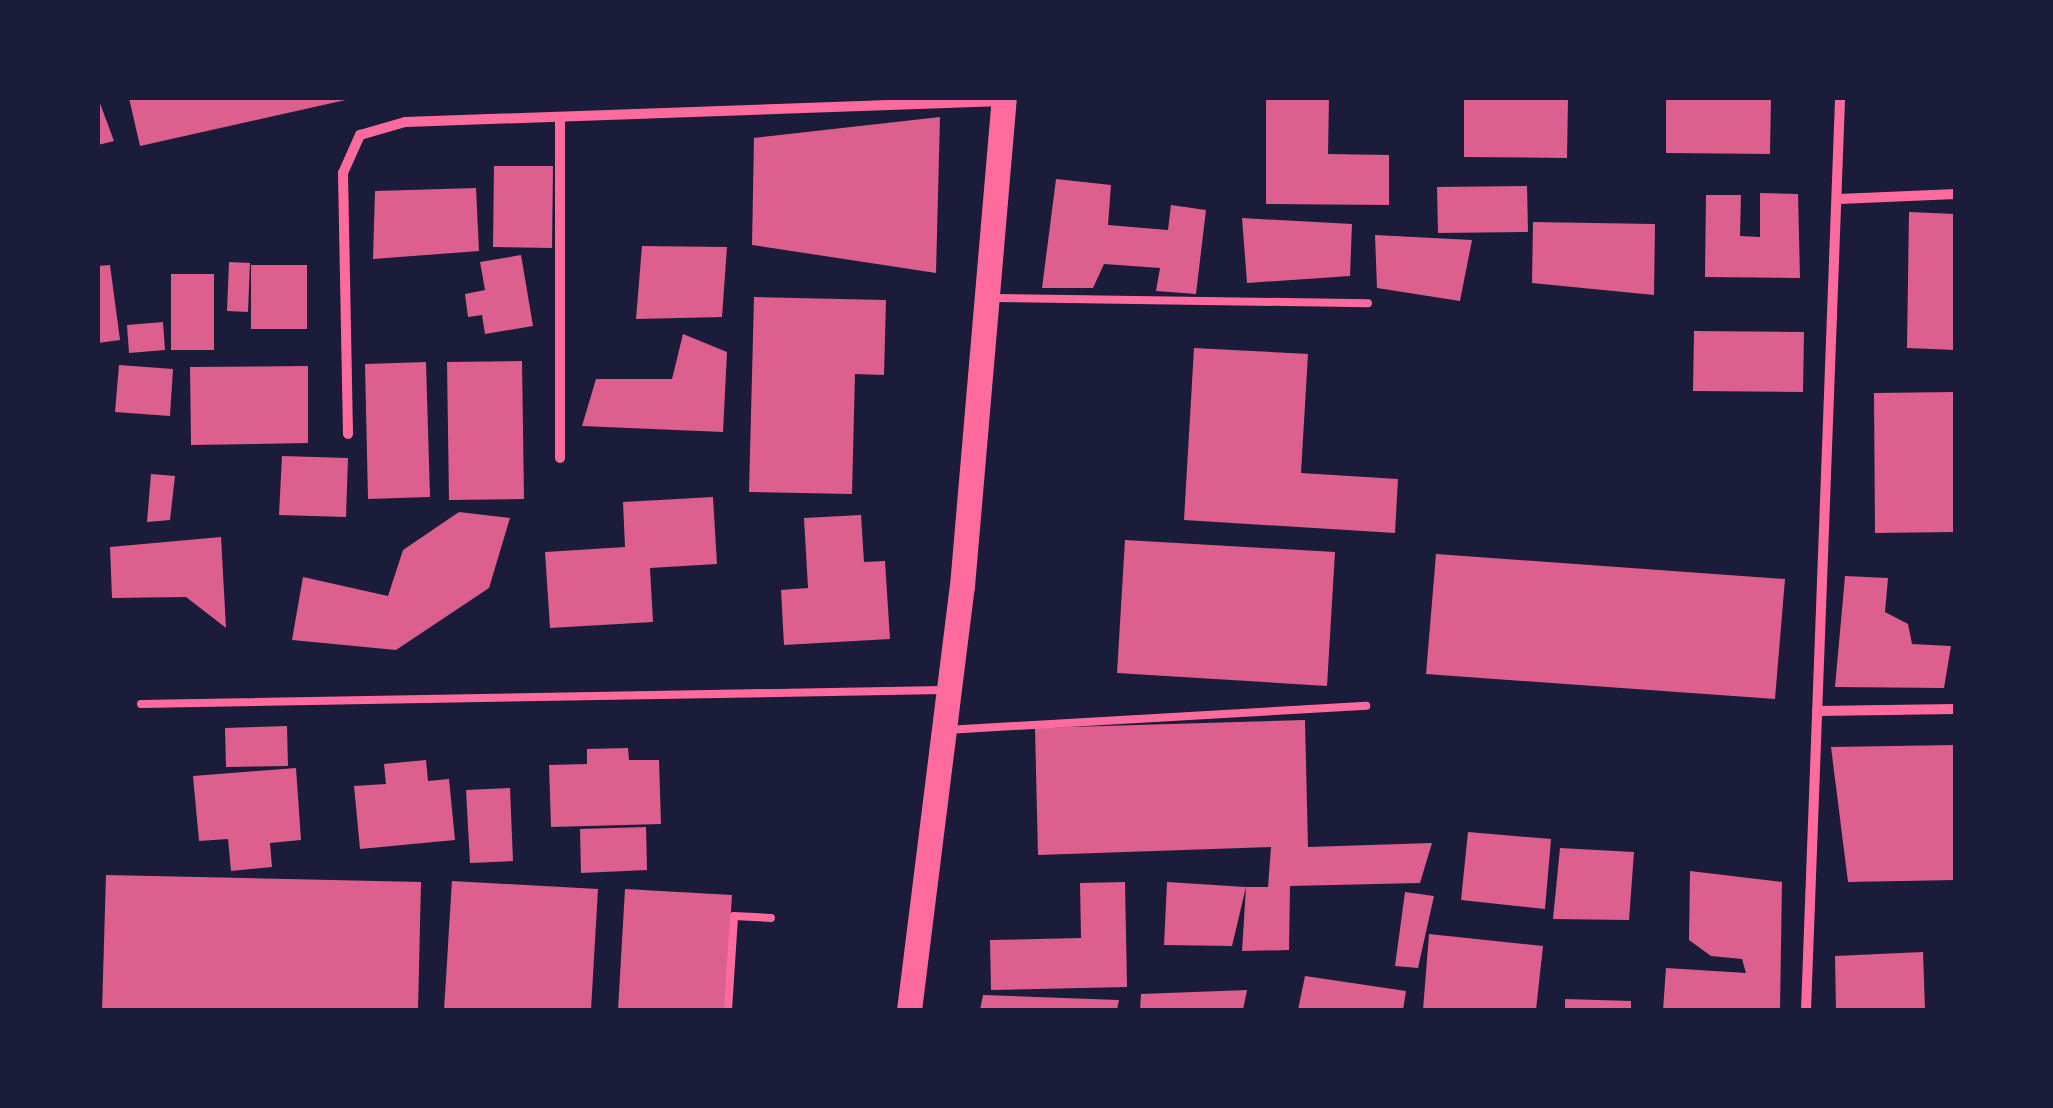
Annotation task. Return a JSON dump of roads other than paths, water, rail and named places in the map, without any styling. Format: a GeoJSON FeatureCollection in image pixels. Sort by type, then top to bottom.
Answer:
{"type":"FeatureCollection","features":[{"type":"Feature","properties":{"kind":"main road"},"geometry":{"type":"LineString","coordinates":[[909,1010],[948,690],[981,298],[1004,99]]}},
{"type":"Feature","properties":{"kind":"street"},"geometry":{"type":"LineString","coordinates":[[1806,1010],[1840,98]]}},
{"type":"Feature","properties":{"kind":"street"},"geometry":{"type":"LineString","coordinates":[[348,434],[343,173],[360,136],[404,122],[1004,99]]}},
{"type":"Feature","properties":{"kind":"street"},"geometry":{"type":"LineString","coordinates":[[560,117],[560,458]]}},
{"type":"Feature","properties":{"kind":"street"},"geometry":{"type":"LineString","coordinates":[[1839,199],[1956,194]]}},
{"type":"Feature","properties":{"kind":"street"},"geometry":{"type":"LineString","coordinates":[[1817,712],[1956,708]]}},
{"type":"Feature","properties":{"kind":"lane"},"geometry":{"type":"LineString","coordinates":[[981,298],[1368,303]]}},
{"type":"Feature","properties":{"kind":"lane"},"geometry":{"type":"LineString","coordinates":[[141,704],[948,690]]}},
{"type":"Feature","properties":{"kind":"lane"},"geometry":{"type":"LineString","coordinates":[[943,730],[1366,706]]}},
{"type":"Feature","properties":{"kind":"lane"},"geometry":{"type":"LineString","coordinates":[[728,1010],[734,916],[771,918]]}}]}
